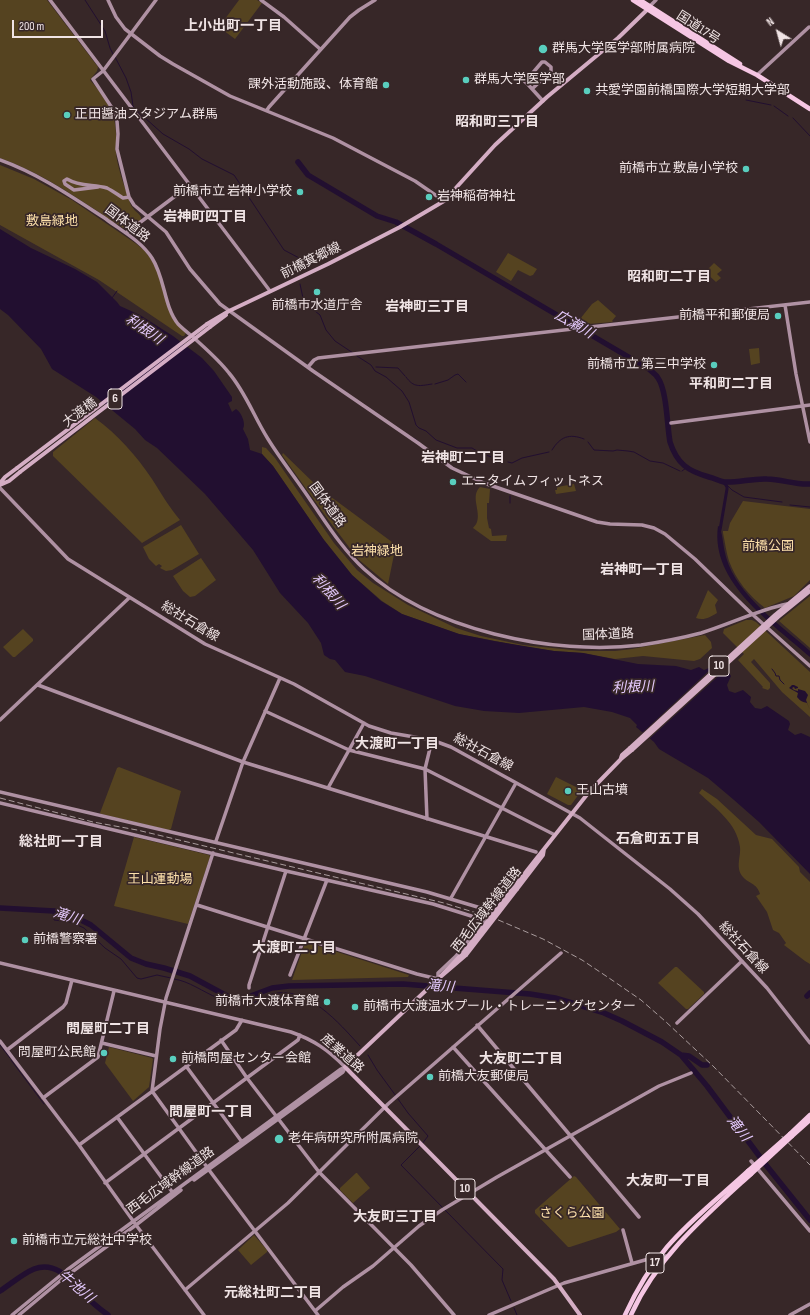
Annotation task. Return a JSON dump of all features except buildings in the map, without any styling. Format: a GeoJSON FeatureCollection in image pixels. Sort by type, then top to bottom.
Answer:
{"type":"FeatureCollection","features":[{"type":"Feature","properties":{"kind":"highway","name":"国道17号"},"geometry":{"type":"LineString","coordinates":[[633,0],[649,8],[729,61],[754,74],[810,109]]}},
{"type":"Feature","properties":{"kind":"highway","name":"国道17号"},"geometry":{"type":"LineString","coordinates":[[640,0],[649,8]]}},
{"type":"Feature","properties":{"kind":"highway","name":"17"},"geometry":{"type":"LineString","coordinates":[[791,1135],[810,1115]]}},
{"type":"Feature","properties":{"kind":"highway","name":"17"},"geometry":{"type":"LineString","coordinates":[[625,1315],[640,1285],[659,1256],[684,1229],[810,1120]]}},
{"type":"Feature","properties":{"kind":"highway","name":"17"},"geometry":{"type":"LineString","coordinates":[[631,1315],[646,1285],[667,1256],[750,1172]]}},
{"type":"Feature","properties":{"kind":"main road","name":"6"},"geometry":{"type":"LineString","coordinates":[[444,201],[487,153],[543,101],[618,38],[649,8]]}},
{"type":"Feature","properties":{"kind":"main road","name":"前橋箕郷線"},"geometry":{"type":"LineString","coordinates":[[209,325],[229,311],[328,264],[406,224],[444,201]]}},
{"type":"Feature","properties":{"kind":"main road","name":"大渡橋"},"geometry":{"type":"LineString","coordinates":[[0,484],[5,477],[18,470],[209,325]]}},
{"type":"Feature","properties":{"kind":"main road","name":"西毛広域幹線道路"},"geometry":{"type":"LineString","coordinates":[[631,749],[775,615],[810,586]]}},
{"type":"Feature","properties":{"kind":"main road","name":"西毛広域幹線道路"},"geometry":{"type":"LineString","coordinates":[[345,1067],[464,954],[543,855],[544,849],[572,813],[598,781],[621,758],[622,755],[631,749],[778,617],[810,591]]}},
{"type":"Feature","properties":{"kind":"main road","name":"産業道路"},"geometry":{"type":"LineString","coordinates":[[345,1067],[559,1284],[580,1315]]}},
{"type":"Feature","properties":{"kind":"street"},"geometry":{"type":"LineString","coordinates":[[50,0],[270,291]]}},
{"type":"Feature","properties":{"kind":"street"},"geometry":{"type":"LineString","coordinates":[[108,0],[117,19],[131,34],[160,56],[225,93],[312,129],[369,157],[424,186],[444,201]]}},
{"type":"Feature","properties":{"kind":"street"},"geometry":{"type":"LineString","coordinates":[[156,0],[103,71],[93,79],[114,111],[117,121],[117,149],[129,197],[134,205],[166,232],[190,269],[220,304],[452,468],[473,479],[597,522],[642,525],[654,528],[665,534],[695,559],[752,614],[810,666]]}},
{"type":"Feature","properties":{"kind":"street"},"geometry":{"type":"LineString","coordinates":[[261,0],[320,49]]}},
{"type":"Feature","properties":{"kind":"street"},"geometry":{"type":"LineString","coordinates":[[267,110],[350,17],[375,0]]}},
{"type":"Feature","properties":{"kind":"street"},"geometry":{"type":"LineString","coordinates":[[649,8],[656,0]]}},
{"type":"Feature","properties":{"kind":"street"},"geometry":{"type":"LineString","coordinates":[[754,74],[809,27]]}},
{"type":"Feature","properties":{"kind":"street"},"geometry":{"type":"LineString","coordinates":[[532,89],[551,71],[551,67],[545,62],[542,62],[524,80],[532,89],[543,101]]}},
{"type":"Feature","properties":{"kind":"street","name":"国体道路"},"geometry":{"type":"LineString","coordinates":[[0,160],[37,176],[66,192],[126,233],[142,246],[154,260],[172,312],[178,324],[218,360],[233,378],[247,399],[267,438],[329,526],[360,566],[398,595],[460,624],[516,639],[556,645],[587,647],[641,644],[688,636],[704,632],[767,609],[792,603],[810,594]]}},
{"type":"Feature","properties":{"kind":"street"},"geometry":{"type":"LineString","coordinates":[[98,187],[74,190],[65,184],[64,181],[67,179],[74,183],[98,187],[108,189],[123,198],[129,197]]}},
{"type":"Feature","properties":{"kind":"street"},"geometry":{"type":"LineString","coordinates":[[126,233],[190,185]]}},
{"type":"Feature","properties":{"kind":"street"},"geometry":{"type":"LineString","coordinates":[[308,367],[318,358],[810,302]]}},
{"type":"Feature","properties":{"kind":"street"},"geometry":{"type":"LineString","coordinates":[[785,305],[795,369],[810,442]]}},
{"type":"Feature","properties":{"kind":"street"},"geometry":{"type":"LineString","coordinates":[[671,423],[810,405]]}},
{"type":"Feature","properties":{"kind":"street","name":"総社石倉線"},"geometry":{"type":"LineString","coordinates":[[0,488],[68,559],[129,598],[208,645],[307,691],[364,723],[385,731],[432,740],[451,747],[572,813],[670,889],[698,914],[776,999],[810,1043]]}},
{"type":"Feature","properties":{"kind":"street"},"geometry":{"type":"LineString","coordinates":[[0,720],[129,598]]}},
{"type":"Feature","properties":{"kind":"street"},"geometry":{"type":"LineString","coordinates":[[216,841],[242,762],[280,678]]}},
{"type":"Feature","properties":{"kind":"street"},"geometry":{"type":"LineString","coordinates":[[38,685],[242,762],[536,852]]}},
{"type":"Feature","properties":{"kind":"street"},"geometry":{"type":"LineString","coordinates":[[265,711],[349,750],[425,769],[555,835]]}},
{"type":"Feature","properties":{"kind":"street"},"geometry":{"type":"LineString","coordinates":[[328,788],[364,723]]}},
{"type":"Feature","properties":{"kind":"street"},"geometry":{"type":"LineString","coordinates":[[427,819],[425,769],[432,740]]}},
{"type":"Feature","properties":{"kind":"street"},"geometry":{"type":"LineString","coordinates":[[451,898],[516,783]]}},
{"type":"Feature","properties":{"kind":"street"},"geometry":{"type":"LineString","coordinates":[[0,792],[216,841],[451,898],[491,910]]}},
{"type":"Feature","properties":{"kind":"street"},"geometry":{"type":"LineString","coordinates":[[0,803],[286,871],[433,904],[484,920],[466,944],[438,973],[437,980],[197,905]]}},
{"type":"Feature","properties":{"kind":"street"},"geometry":{"type":"LineString","coordinates":[[213,853],[165,1002],[152,1091],[317,1313],[344,1287],[373,1266],[419,1226],[497,1177],[658,1086],[691,1073]]}},
{"type":"Feature","properties":{"kind":"street"},"geometry":{"type":"LineString","coordinates":[[249,988],[286,871]]}},
{"type":"Feature","properties":{"kind":"street"},"geometry":{"type":"LineString","coordinates":[[290,975],[327,880]]}},
{"type":"Feature","properties":{"kind":"street"},"geometry":{"type":"LineString","coordinates":[[185,1290],[288,1202],[385,1107],[561,953]]}},
{"type":"Feature","properties":{"kind":"street"},"geometry":{"type":"LineString","coordinates":[[677,1023],[742,961]]}},
{"type":"Feature","properties":{"kind":"street","name":"産業道路"},"geometry":{"type":"LineString","coordinates":[[0,963],[291,1032],[325,1048],[345,1067]]}},
{"type":"Feature","properties":{"kind":"street"},"geometry":{"type":"LineString","coordinates":[[7,1050],[63,1007],[66,1003],[72,980]]}},
{"type":"Feature","properties":{"kind":"street"},"geometry":{"type":"LineString","coordinates":[[43,1098],[98,1057],[114,990]]}},
{"type":"Feature","properties":{"kind":"street"},"geometry":{"type":"LineString","coordinates":[[79,1145],[236,1030],[242,1020]]}},
{"type":"Feature","properties":{"kind":"street"},"geometry":{"type":"LineString","coordinates":[[477,1025],[639,1217]]}},
{"type":"Feature","properties":{"kind":"street"},"geometry":{"type":"LineString","coordinates":[[105,1182],[298,1040],[300,1035]]}},
{"type":"Feature","properties":{"kind":"street"},"geometry":{"type":"LineString","coordinates":[[221,1040],[247,1078],[319,1172],[395,1248],[454,1315]]}},
{"type":"Feature","properties":{"kind":"street"},"geometry":{"type":"LineString","coordinates":[[0,1041],[79,1145],[134,1223],[204,1315]]}},
{"type":"Feature","properties":{"kind":"street"},"geometry":{"type":"LineString","coordinates":[[102,1043],[156,1056]]}},
{"type":"Feature","properties":{"kind":"street"},"geometry":{"type":"LineString","coordinates":[[453,1047],[570,1177]]}},
{"type":"Feature","properties":{"kind":"street"},"geometry":{"type":"LineString","coordinates":[[186,1066],[242,1142]]}},
{"type":"Feature","properties":{"kind":"street","name":"西毛広域幹線道路"},"geometry":{"type":"LineString","coordinates":[[134,1223],[345,1067]]}},
{"type":"Feature","properties":{"kind":"street"},"geometry":{"type":"LineString","coordinates":[[117,1117],[173,1193]]}},
{"type":"Feature","properties":{"kind":"street","name":"西毛広域幹線道路"},"geometry":{"type":"LineString","coordinates":[[20,1315],[69,1271],[242,1142],[277,1118]]}},
{"type":"Feature","properties":{"kind":"street"},"geometry":{"type":"LineString","coordinates":[[751,1161],[810,1231]]}},
{"type":"Feature","properties":{"kind":"street"},"geometry":{"type":"LineString","coordinates":[[623,1230],[632,1263]]}},
{"type":"Feature","properties":{"kind":"street"},"geometry":{"type":"LineString","coordinates":[[489,1315],[559,1284],[659,1256],[667,1256]]}},
{"type":"Feature","properties":{"kind":"street","name":"西毛広域幹線道路"},"geometry":{"type":"LineString","coordinates":[[12,1315],[60,1279]]}},
{"type":"Feature","properties":{"kind":"street"},"geometry":{"type":"LineString","coordinates":[[790,1315],[810,1304]]}},
{"type":"Feature","properties":{"kind":"street"},"geometry":{"type":"LineString","coordinates":[[799,1310],[801,1315]]}},
{"type":"Feature","properties":{"kind":"green space"},"geometry":{"type":"Polygon","coordinates":[[[0,0],[47,0],[98,67],[97,71],[90,80],[108,105],[114,119],[116,151],[120,174],[131,205],[141,218],[141,220],[130,228],[123,228],[48,180],[0,158],[0,0]]]}},
{"type":"Feature","properties":{"kind":"green space"},"geometry":{"type":"Polygon","coordinates":[[[239,0],[257,0],[262,3],[235,39],[219,27],[239,0]]]}},
{"type":"Feature","properties":{"kind":"green space","name":"敷島緑地"},"geometry":{"type":"Polygon","coordinates":[[[0,165],[34,179],[72,200],[144,250],[156,267],[172,317],[186,333],[184,336],[99,280],[0,225],[0,165]]]}},
{"type":"Feature","properties":{"kind":"green space"},"geometry":{"type":"Polygon","coordinates":[[[508,253],[537,269],[533,275],[530,276],[518,270],[511,281],[496,272],[508,253]]]}},
{"type":"Feature","properties":{"kind":"green space"},"geometry":{"type":"Polygon","coordinates":[[[714,263],[722,270],[717,274],[721,278],[716,282],[705,272],[714,263]]]}},
{"type":"Feature","properties":{"kind":"green space"},"geometry":{"type":"Polygon","coordinates":[[[598,300],[616,316],[612,321],[613,322],[589,324],[580,319],[592,304],[598,300]]]}},
{"type":"Feature","properties":{"kind":"green space"},"geometry":{"type":"Polygon","coordinates":[[[759,348],[760,363],[751,365],[749,349],[759,348]]]}},
{"type":"Feature","properties":{"kind":"green space"},"geometry":{"type":"Polygon","coordinates":[[[95,418],[119,438],[133,454],[146,470],[180,520],[142,543],[53,456],[53,452],[95,418]]]}},
{"type":"Feature","properties":{"kind":"green space"},"geometry":{"type":"Polygon","coordinates":[[[262,447],[266,448],[275,458],[334,543],[357,570],[373,583],[408,605],[456,628],[481,636],[523,645],[582,651],[615,651],[632,649],[705,635],[711,642],[712,648],[700,659],[694,661],[643,656],[615,659],[583,653],[554,651],[521,646],[459,634],[402,614],[382,601],[352,575],[324,540],[273,466],[262,454],[262,447]]]}},
{"type":"Feature","properties":{"kind":"green space","name":"岩神緑地"},"geometry":{"type":"Polygon","coordinates":[[[283,453],[319,488],[396,545],[388,584],[358,559],[282,455],[283,453]]]}},
{"type":"Feature","properties":{"kind":"green space"},"geometry":{"type":"Polygon","coordinates":[[[574,484],[576,491],[556,494],[555,490],[557,490],[557,487],[574,484]]]}},
{"type":"Feature","properties":{"kind":"green space"},"geometry":{"type":"Polygon","coordinates":[[[480,487],[490,489],[489,503],[487,503],[487,518],[492,536],[507,535],[506,541],[491,541],[473,528],[477,523],[478,518],[476,495],[480,487]]]}},
{"type":"Feature","properties":{"kind":"green space","name":"前橋公園"},"geometry":{"type":"Polygon","coordinates":[[[743,501],[810,509],[810,580],[794,596],[765,608],[748,593],[739,581],[732,568],[726,551],[723,531],[728,531],[730,523],[743,501]]]}},
{"type":"Feature","properties":{"kind":"green space"},"geometry":{"type":"Polygon","coordinates":[[[181,525],[199,554],[172,570],[166,571],[160,568],[162,566],[159,564],[156,566],[149,559],[143,547],[181,525]]]}},
{"type":"Feature","properties":{"kind":"green space"},"geometry":{"type":"Polygon","coordinates":[[[201,558],[216,580],[195,596],[190,597],[183,591],[173,576],[201,558]]]}},
{"type":"Feature","properties":{"kind":"green space"},"geometry":{"type":"Polygon","coordinates":[[[708,590],[718,600],[715,605],[717,613],[704,619],[696,618],[708,590]]]}},
{"type":"Feature","properties":{"kind":"green space"},"geometry":{"type":"Polygon","coordinates":[[[810,596],[810,648],[779,621],[810,596]]]}},
{"type":"Feature","properties":{"kind":"green space"},"geometry":{"type":"Polygon","coordinates":[[[746,620],[756,622],[810,672],[810,717],[782,692],[754,659],[751,662],[770,683],[770,688],[768,690],[762,688],[763,687],[738,660],[744,654],[723,633],[724,629],[746,620]]]}},
{"type":"Feature","properties":{"kind":"green space"},"geometry":{"type":"Polygon","coordinates":[[[23,629],[33,639],[33,641],[15,657],[13,657],[3,647],[23,629]]]}},
{"type":"Feature","properties":{"kind":"green space"},"geometry":{"type":"Polygon","coordinates":[[[119,767],[181,791],[171,829],[169,830],[100,813],[117,768],[119,767]]]}},
{"type":"Feature","properties":{"kind":"green space"},"geometry":{"type":"Polygon","coordinates":[[[556,777],[582,790],[571,805],[568,805],[547,794],[556,777]]]}},
{"type":"Feature","properties":{"kind":"green space"},"geometry":{"type":"Polygon","coordinates":[[[702,789],[717,799],[756,835],[772,839],[799,867],[800,872],[810,882],[810,964],[784,945],[786,943],[779,933],[773,930],[767,912],[756,896],[760,894],[759,890],[743,877],[739,870],[740,847],[735,831],[718,810],[699,793],[702,789]]]}},
{"type":"Feature","properties":{"kind":"green space","name":"王山運動場"},"geometry":{"type":"Polygon","coordinates":[[[134,837],[209,855],[210,857],[188,924],[114,906],[134,837]]]}},
{"type":"Feature","properties":{"kind":"green space"},"geometry":{"type":"Polygon","coordinates":[[[306,942],[409,975],[408,977],[292,980],[306,942]]]}},
{"type":"Feature","properties":{"kind":"green space"},"geometry":{"type":"Polygon","coordinates":[[[675,967],[677,967],[704,992],[704,994],[688,1009],[686,1009],[658,983],[675,967]]]}},
{"type":"Feature","properties":{"kind":"green space"},"geometry":{"type":"Polygon","coordinates":[[[109,1047],[153,1059],[149,1087],[133,1101],[105,1063],[109,1047]]]}},
{"type":"Feature","properties":{"kind":"green space"},"geometry":{"type":"Polygon","coordinates":[[[356,1173],[370,1188],[353,1203],[340,1190],[340,1188],[356,1173]]]}},
{"type":"Feature","properties":{"kind":"green space","name":"さくら公園"},"geometry":{"type":"Polygon","coordinates":[[[574,1176],[620,1229],[616,1232],[568,1247],[535,1213],[535,1210],[574,1176]]]}},
{"type":"Feature","properties":{"kind":"green space"},"geometry":{"type":"Polygon","coordinates":[[[254,1235],[267,1250],[267,1252],[251,1265],[238,1250],[254,1235]]]}},
{"type":"Feature","properties":{"kind":"water","name":"利根川"},"geometry":{"type":"Polygon","coordinates":[[[0,229],[31,248],[75,269],[97,282],[120,306],[140,315],[173,336],[202,358],[214,371],[232,397],[232,401],[228,403],[232,412],[236,409],[242,416],[244,422],[243,429],[248,439],[250,450],[262,454],[273,466],[324,540],[352,575],[381,601],[402,614],[459,634],[554,651],[583,653],[638,664],[676,666],[691,670],[699,667],[704,670],[709,668],[729,673],[731,676],[727,685],[729,691],[735,693],[743,690],[751,697],[750,702],[755,708],[761,709],[767,706],[789,721],[790,724],[788,730],[795,735],[801,733],[810,737],[810,874],[759,822],[734,800],[708,778],[659,749],[654,742],[636,727],[637,725],[630,718],[612,712],[584,707],[519,713],[484,711],[455,706],[365,676],[345,672],[335,660],[324,655],[321,643],[308,623],[280,593],[253,550],[205,494],[157,448],[145,440],[135,429],[96,397],[52,369],[41,349],[8,315],[0,309],[0,229]]]}},
{"type":"Feature","properties":{"kind":"water"},"geometry":{"type":"Polygon","coordinates":[[[718,526],[720,527],[726,557],[740,584],[761,609],[810,651],[810,657],[763,616],[734,584],[724,566],[718,547],[718,526]]]}},
{"type":"Feature","properties":{"kind":"water"},"geometry":{"type":"Polygon","coordinates":[[[792,685],[798,687],[795,689],[794,687],[792,688],[794,690],[798,691],[798,689],[805,691],[808,695],[806,700],[810,710],[807,703],[797,697],[798,693],[789,688],[792,685]]]}},
{"type":"Feature","properties":{"kind":"pier"},"geometry":{"type":"Polygon","coordinates":[[[713,667],[725,670],[648,740],[641,734],[713,667]]]}},
{"type":"Feature","properties":{"kind":"waterway"},"geometry":{"type":"LineString","coordinates":[[85,0],[105,31],[113,54]]}},
{"type":"Feature","properties":{"kind":"waterway"},"geometry":{"type":"LineString","coordinates":[[115,57],[126,78],[135,109],[163,134],[189,149],[202,159],[234,175],[284,250],[303,260],[298,272]]}},
{"type":"Feature","properties":{"kind":"waterway"},"geometry":{"type":"LineString","coordinates":[[746,100],[771,105]]}},
{"type":"Feature","properties":{"kind":"waterway"},"geometry":{"type":"LineString","coordinates":[[774,106],[788,116]]}},
{"type":"Feature","properties":{"kind":"waterway"},"geometry":{"type":"LineString","coordinates":[[793,118],[810,136]]}},
{"type":"Feature","properties":{"kind":"waterway","name":"広瀬川"},"geometry":{"type":"LineString","coordinates":[[298,162],[308,175],[377,216],[396,222],[436,244],[649,369],[655,374],[661,384],[670,442],[676,456],[684,466],[702,475],[724,482],[767,479],[799,484],[810,484]]}},
{"type":"Feature","properties":{"kind":"waterway"},"geometry":{"type":"LineString","coordinates":[[300,284],[303,298],[308,307],[320,315],[326,330],[335,341],[353,353]]}},
{"type":"Feature","properties":{"kind":"waterway"},"geometry":{"type":"LineString","coordinates":[[112,298],[117,291]]}},
{"type":"Feature","properties":{"kind":"waterway"},"geometry":{"type":"LineString","coordinates":[[357,356],[371,365],[375,371],[386,377],[402,391],[409,402],[416,425],[419,428],[426,431],[436,440],[457,448],[472,448],[482,454],[502,460]]}},
{"type":"Feature","properties":{"kind":"waterway"},"geometry":{"type":"LineString","coordinates":[[376,367],[398,368],[405,376]]}},
{"type":"Feature","properties":{"kind":"waterway"},"geometry":{"type":"LineString","coordinates":[[435,384],[448,380],[458,374],[466,382]]}},
{"type":"Feature","properties":{"kind":"waterway"},"geometry":{"type":"LineString","coordinates":[[406,377],[414,385],[432,384]]}},
{"type":"Feature","properties":{"kind":"waterway"},"geometry":{"type":"LineString","coordinates":[[552,450],[558,442],[565,437],[574,436],[584,439]]}},
{"type":"Feature","properties":{"kind":"waterway"},"geometry":{"type":"LineString","coordinates":[[414,438],[419,442]]}},
{"type":"Feature","properties":{"kind":"waterway"},"geometry":{"type":"LineString","coordinates":[[588,442],[594,450],[634,452],[650,461],[663,463],[680,471]]}},
{"type":"Feature","properties":{"kind":"waterway"},"geometry":{"type":"LineString","coordinates":[[508,462],[512,463],[522,458],[549,452]]}},
{"type":"Feature","properties":{"kind":"waterway","name":"広瀬川"},"geometry":{"type":"LineString","coordinates":[[682,471],[686,468]]}},
{"type":"Feature","properties":{"kind":"waterway"},"geometry":{"type":"LineString","coordinates":[[724,482],[732,490],[744,497],[782,502]]}},
{"type":"Feature","properties":{"kind":"waterway"},"geometry":{"type":"LineString","coordinates":[[720,530],[727,489],[724,482]]}},
{"type":"Feature","properties":{"kind":"waterway"},"geometry":{"type":"LineString","coordinates":[[510,496],[510,503]]}},
{"type":"Feature","properties":{"kind":"waterway"},"geometry":{"type":"LineString","coordinates":[[790,505],[810,507]]}},
{"type":"Feature","properties":{"kind":"waterway"},"geometry":{"type":"LineString","coordinates":[[772,669],[776,676],[779,676],[780,680],[784,684]]}},
{"type":"Feature","properties":{"kind":"waterway","name":"滝川"},"geometry":{"type":"LineString","coordinates":[[0,908],[54,911],[77,918],[91,925],[131,958],[146,964],[190,976],[229,997],[248,997],[272,988],[289,986],[403,984],[530,994],[555,998],[604,1013],[662,1042],[681,1055],[707,1086],[766,1165],[810,1220]]}},
{"type":"Feature","properties":{"kind":"waterway"},"geometry":{"type":"LineString","coordinates":[[54,911],[54,920],[71,922],[84,928],[105,948],[121,959],[137,978],[141,979],[157,975],[171,978]]}},
{"type":"Feature","properties":{"kind":"waterway"},"geometry":{"type":"LineString","coordinates":[[174,979],[191,984],[226,1002],[237,1005],[250,1004],[272,994],[285,993],[298,995],[310,1000],[332,1017],[360,1046]]}},
{"type":"Feature","properties":{"kind":"waterway"},"geometry":{"type":"LineString","coordinates":[[807,996],[810,993]]}},
{"type":"Feature","properties":{"kind":"waterway"},"geometry":{"type":"LineString","coordinates":[[0,1045],[10,1058]]}},
{"type":"Feature","properties":{"kind":"waterway"},"geometry":{"type":"LineString","coordinates":[[368,1055],[396,1096]]}},
{"type":"Feature","properties":{"kind":"waterway"},"geometry":{"type":"LineString","coordinates":[[681,1055],[689,1056],[702,1065],[707,1065]]}},
{"type":"Feature","properties":{"kind":"waterway"},"geometry":{"type":"LineString","coordinates":[[11,1060],[44,1104]]}},
{"type":"Feature","properties":{"kind":"waterway"},"geometry":{"type":"LineString","coordinates":[[398,1099],[428,1136],[422,1144]]}},
{"type":"Feature","properties":{"kind":"waterway"},"geometry":{"type":"LineString","coordinates":[[420,1146],[401,1165],[443,1208]]}},
{"type":"Feature","properties":{"kind":"waterway"},"geometry":{"type":"LineString","coordinates":[[445,1210],[503,1269],[502,1280],[511,1301]]}},
{"type":"Feature","properties":{"kind":"waterway","name":"牛池川"},"geometry":{"type":"LineString","coordinates":[[0,1291],[34,1269],[50,1267],[64,1274],[92,1302],[108,1315]]}},
{"type":"Feature","properties":{"kind":"waterway"},"geometry":{"type":"LineString","coordinates":[[514,1308],[517,1315]]}},
{"type":"Feature","properties":{"kind":"railway"},"geometry":{"type":"LineString","coordinates":[[0,798],[93,822],[137,830],[444,903],[496,919],[543,939],[582,960],[641,1000],[713,1066],[810,1165]]}},
{"type":"Feature","properties":{"kind":"place","name":"群馬大学医学部附属病院"},"geometry":{"type":"Point","coordinates":[543,49]}},
{"type":"Feature","properties":{"kind":"place","name":"群馬大学医学部"},"geometry":{"type":"Point","coordinates":[466,80]}},
{"type":"Feature","properties":{"kind":"place","name":"課外活動施設、体育館"},"geometry":{"type":"Point","coordinates":[386,85]}},
{"type":"Feature","properties":{"kind":"place","name":"共愛学園前橋国際大学短期大学部"},"geometry":{"type":"Point","coordinates":[587,91]}},
{"type":"Feature","properties":{"kind":"place","name":"正田醤油スタジアム群馬"},"geometry":{"type":"Point","coordinates":[67,115]}},
{"type":"Feature","properties":{"kind":"place","name":"前橋市立 敷島小学校"},"geometry":{"type":"Point","coordinates":[746,169]}},
{"type":"Feature","properties":{"kind":"place","name":"前橋市立 岩神小学校"},"geometry":{"type":"Point","coordinates":[300,192]}},
{"type":"Feature","properties":{"kind":"place","name":"岩神稲荷神社"},"geometry":{"type":"Point","coordinates":[429,197]}},
{"type":"Feature","properties":{"kind":"place","name":"前橋市水道庁舎"},"geometry":{"type":"Point","coordinates":[317,292]}},
{"type":"Feature","properties":{"kind":"place","name":"前橋平和郵便局"},"geometry":{"type":"Point","coordinates":[778,316]}},
{"type":"Feature","properties":{"kind":"place","name":"前橋市立 第三中学校"},"geometry":{"type":"Point","coordinates":[714,365]}},
{"type":"Feature","properties":{"kind":"place","name":"エニタイムフィットネス"},"geometry":{"type":"Point","coordinates":[453,482]}},
{"type":"Feature","properties":{"kind":"place","name":"王山古墳"},"geometry":{"type":"Point","coordinates":[568,791]}},
{"type":"Feature","properties":{"kind":"place","name":"前橋警察署"},"geometry":{"type":"Point","coordinates":[25,940]}},
{"type":"Feature","properties":{"kind":"place","name":"前橋市大渡体育館"},"geometry":{"type":"Point","coordinates":[327,1002]}},
{"type":"Feature","properties":{"kind":"place","name":"前橋市大渡温水プール・トレーニングセンター"},"geometry":{"type":"Point","coordinates":[355,1007]}},
{"type":"Feature","properties":{"kind":"place","name":"問屋町公民館"},"geometry":{"type":"Point","coordinates":[104,1053]}},
{"type":"Feature","properties":{"kind":"place","name":"前橋問屋センター会館"},"geometry":{"type":"Point","coordinates":[173,1059]}},
{"type":"Feature","properties":{"kind":"place","name":"前橋大友郵便局"},"geometry":{"type":"Point","coordinates":[430,1077]}},
{"type":"Feature","properties":{"kind":"place","name":"老年病研究所附属病院"},"geometry":{"type":"Point","coordinates":[279,1139]}},
{"type":"Feature","properties":{"kind":"place","name":"前橋市立元総社中学校"},"geometry":{"type":"Point","coordinates":[14,1241]}},
{"type":"Feature","properties":{"kind":"district","name":"上小出町一丁目"},"geometry":{"type":"Point","coordinates":[233,26]}},
{"type":"Feature","properties":{"kind":"district","name":"昭和町三丁目"},"geometry":{"type":"Point","coordinates":[497,122]}},
{"type":"Feature","properties":{"kind":"district","name":"岩神町四丁目"},"geometry":{"type":"Point","coordinates":[205,217]}},
{"type":"Feature","properties":{"kind":"district","name":"昭和町二丁目"},"geometry":{"type":"Point","coordinates":[669,277]}},
{"type":"Feature","properties":{"kind":"district","name":"岩神町三丁目"},"geometry":{"type":"Point","coordinates":[427,307]}},
{"type":"Feature","properties":{"kind":"district","name":"平和町二丁目"},"geometry":{"type":"Point","coordinates":[731,384]}},
{"type":"Feature","properties":{"kind":"district","name":"岩神町二丁目"},"geometry":{"type":"Point","coordinates":[463,458]}},
{"type":"Feature","properties":{"kind":"district","name":"岩神町一丁目"},"geometry":{"type":"Point","coordinates":[642,570]}},
{"type":"Feature","properties":{"kind":"district","name":"大渡町一丁目"},"geometry":{"type":"Point","coordinates":[397,744]}},
{"type":"Feature","properties":{"kind":"district","name":"石倉町五丁目"},"geometry":{"type":"Point","coordinates":[658,839]}},
{"type":"Feature","properties":{"kind":"district","name":"総社町一丁目"},"geometry":{"type":"Point","coordinates":[61,842]}},
{"type":"Feature","properties":{"kind":"district","name":"大渡町二丁目"},"geometry":{"type":"Point","coordinates":[294,948]}},
{"type":"Feature","properties":{"kind":"district","name":"問屋町二丁目"},"geometry":{"type":"Point","coordinates":[108,1029]}},
{"type":"Feature","properties":{"kind":"district","name":"大友町二丁目"},"geometry":{"type":"Point","coordinates":[521,1059]}},
{"type":"Feature","properties":{"kind":"district","name":"問屋町一丁目"},"geometry":{"type":"Point","coordinates":[211,1112]}},
{"type":"Feature","properties":{"kind":"district","name":"大友町一丁目"},"geometry":{"type":"Point","coordinates":[668,1181]}},
{"type":"Feature","properties":{"kind":"district","name":"大友町三丁目"},"geometry":{"type":"Point","coordinates":[395,1217]}},
{"type":"Feature","properties":{"kind":"district","name":"元総社町二丁目"},"geometry":{"type":"Point","coordinates":[273,1293]}}]}
